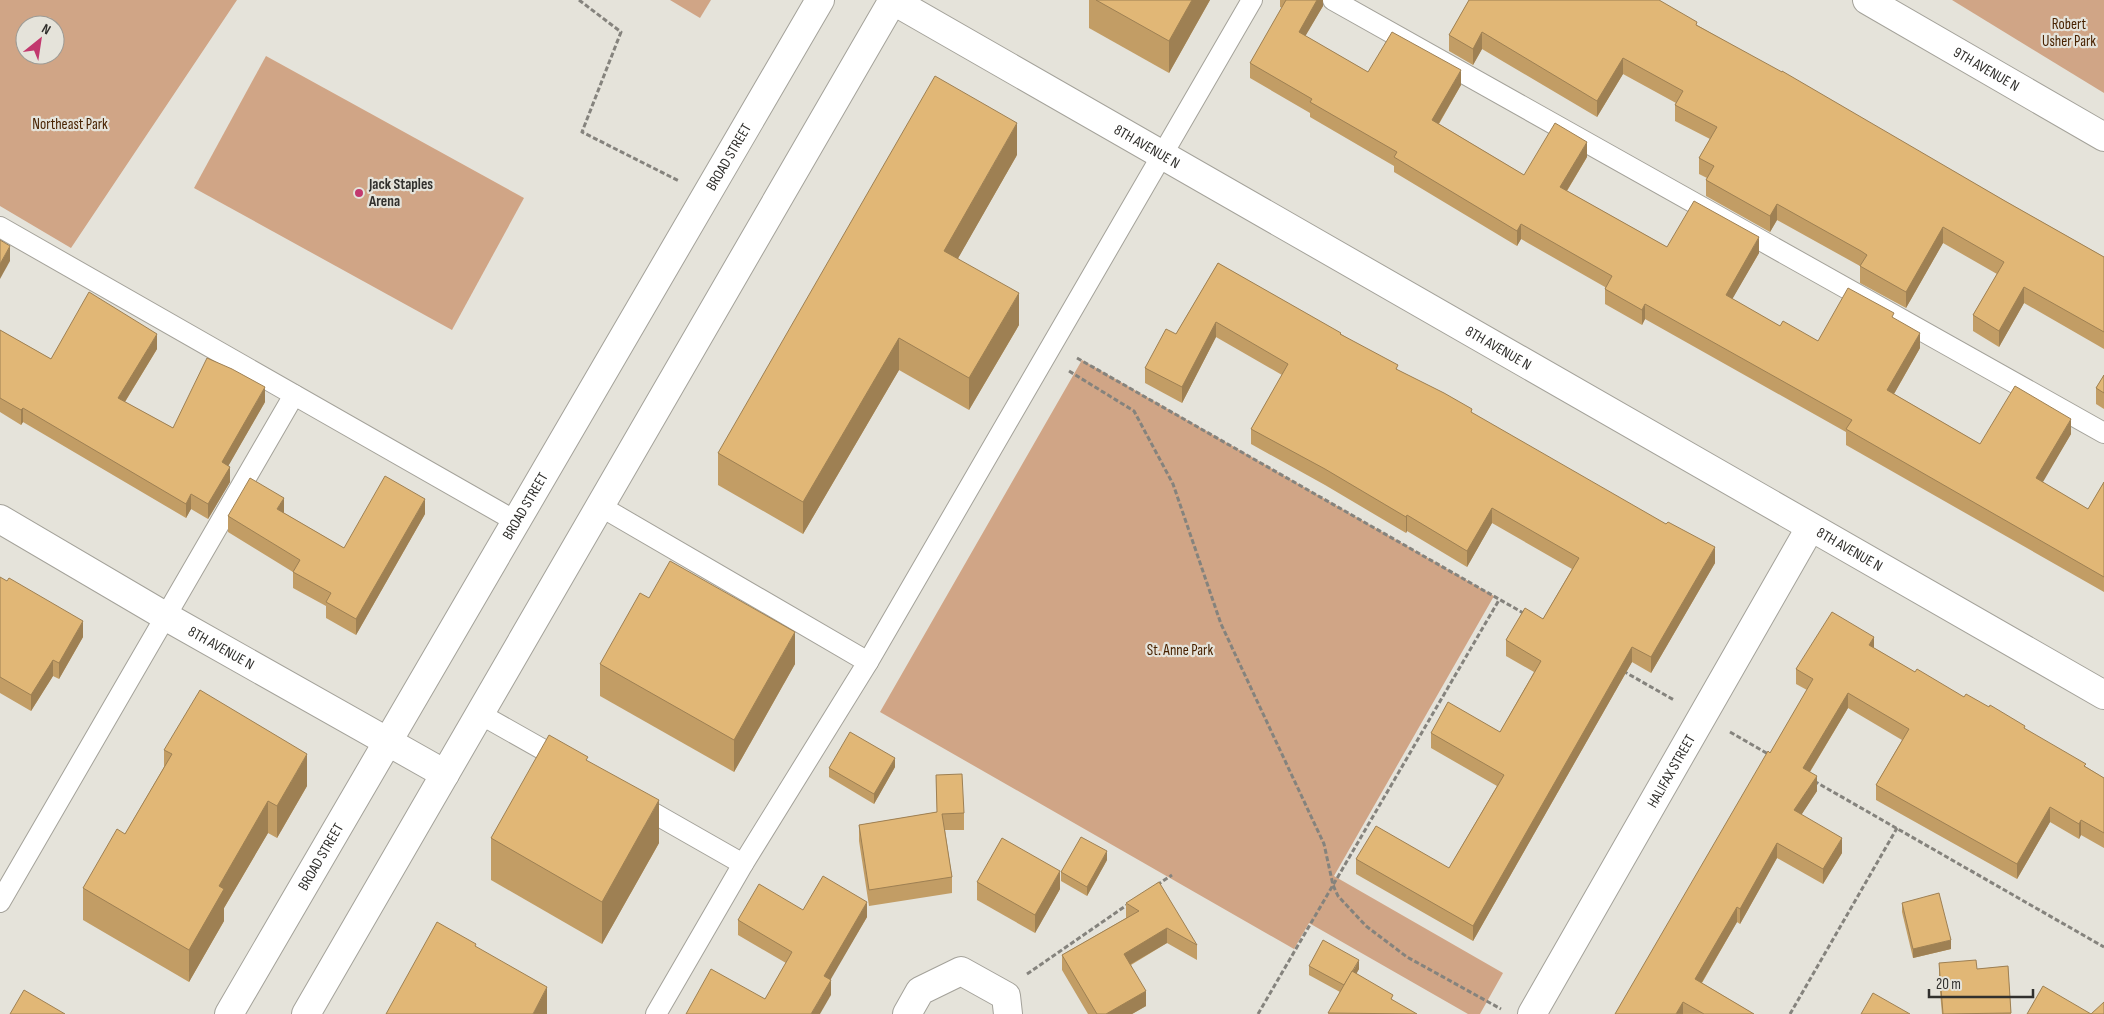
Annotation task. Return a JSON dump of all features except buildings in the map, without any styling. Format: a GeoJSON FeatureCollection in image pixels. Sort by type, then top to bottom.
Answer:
{"type":"FeatureCollection","features":[{"type":"Feature","properties":{"kind":"street","name":"BROAD STREET"},"geometry":{"type":"LineString","coordinates":[[229,1014],[820,0]]}},
{"type":"Feature","properties":{"kind":"street","name":"8TH AVENUE N"},"geometry":{"type":"LineString","coordinates":[[892,0],[2104,695]]}},
{"type":"Feature","properties":{"kind":"street"},"geometry":{"type":"LineString","coordinates":[[306,1014],[892,0]]}},
{"type":"Feature","properties":{"kind":"street","name":"9TH AVENUE N"},"geometry":{"type":"LineString","coordinates":[[1867,0],[2104,137]]}},
{"type":"Feature","properties":{"kind":"street","name":"8TH AVENUE N"},"geometry":{"type":"LineString","coordinates":[[0,519],[165,616],[445,774]]}},
{"type":"Feature","properties":{"kind":"street","name":"HALIFAX STREET"},"geometry":{"type":"LineString","coordinates":[[1532,1014],[1810,528]]}},
{"type":"Feature","properties":{"kind":"street"},"geometry":{"type":"LineString","coordinates":[[907,1014],[920,991],[961,971],[1004,1003]]}},
{"type":"Feature","properties":{"kind":"lane"},"geometry":{"type":"LineString","coordinates":[[656,1014],[743,864],[868,662],[1252,0]]}},
{"type":"Feature","properties":{"kind":"lane"},"geometry":{"type":"LineString","coordinates":[[1333,0],[2104,433]]}},
{"type":"Feature","properties":{"kind":"lane"},"geometry":{"type":"LineString","coordinates":[[0,227],[517,522]]}},
{"type":"Feature","properties":{"kind":"lane"},"geometry":{"type":"LineString","coordinates":[[0,902],[294,395]]}},
{"type":"Feature","properties":{"kind":"lane"},"geometry":{"type":"LineString","coordinates":[[600,506],[868,662]]}},
{"type":"Feature","properties":{"kind":"lane"},"geometry":{"type":"LineString","coordinates":[[480,714],[582,772]]}},
{"type":"Feature","properties":{"kind":"lane"},"geometry":{"type":"LineString","coordinates":[[616,791],[743,864]]}},
{"type":"Feature","properties":{"kind":"path"},"geometry":{"type":"LineString","coordinates":[[579,0],[621,32],[582,132],[707,195]]}},
{"type":"Feature","properties":{"kind":"path"},"geometry":{"type":"LineString","coordinates":[[1048,350],[1533,619]]}},
{"type":"Feature","properties":{"kind":"path"},"geometry":{"type":"LineString","coordinates":[[1048,350],[1134,411],[1151,441],[1173,484],[1221,624],[1324,844],[1333,885],[1338,896],[1366,926],[1408,957],[1509,1014]]}},
{"type":"Feature","properties":{"kind":"path"},"geometry":{"type":"LineString","coordinates":[[1258,1014],[1499,599]]}},
{"type":"Feature","properties":{"kind":"path"},"geometry":{"type":"LineString","coordinates":[[1618,668],[1778,760]]}},
{"type":"Feature","properties":{"kind":"path"},"geometry":{"type":"LineString","coordinates":[[1812,780],[2104,948]]}},
{"type":"Feature","properties":{"kind":"path"},"geometry":{"type":"LineString","coordinates":[[1790,1014],[1897,828]]}},
{"type":"Feature","properties":{"kind":"path"},"geometry":{"type":"LineString","coordinates":[[1156,886],[1172,875]]}},
{"type":"Feature","properties":{"kind":"path"},"geometry":{"type":"LineString","coordinates":[[1004,1003],[1131,903]]}},
{"type":"Feature","properties":{"kind":"green space","name":"Northeast Park"},"geometry":{"type":"Polygon","coordinates":[[[0,0],[237,0],[71,248],[0,206],[0,0]]]}},
{"type":"Feature","properties":{"kind":"green space"},"geometry":{"type":"Polygon","coordinates":[[[670,0],[711,0],[700,18],[670,0]]]}},
{"type":"Feature","properties":{"kind":"green space","name":"Robert Usher Park"},"geometry":{"type":"Polygon","coordinates":[[[1952,0],[2104,0],[2104,93],[1952,0]]]}},
{"type":"Feature","properties":{"kind":"green space","name":"Jack Staples Arena"},"geometry":{"type":"Polygon","coordinates":[[[266,56],[524,198],[452,330],[194,188],[266,56]]]}},
{"type":"Feature","properties":{"kind":"green space","name":"St. Anne Park"},"geometry":{"type":"Polygon","coordinates":[[[1082,360],[1494,596],[1334,876],[1503,973],[1480,1014],[1468,1014],[1309,923],[1294,949],[880,712],[1082,360]]]}},
{"type":"Feature","properties":{"kind":"place","name":"Jack Staples Arena"},"geometry":{"type":"Point","coordinates":[359,193]}}]}
